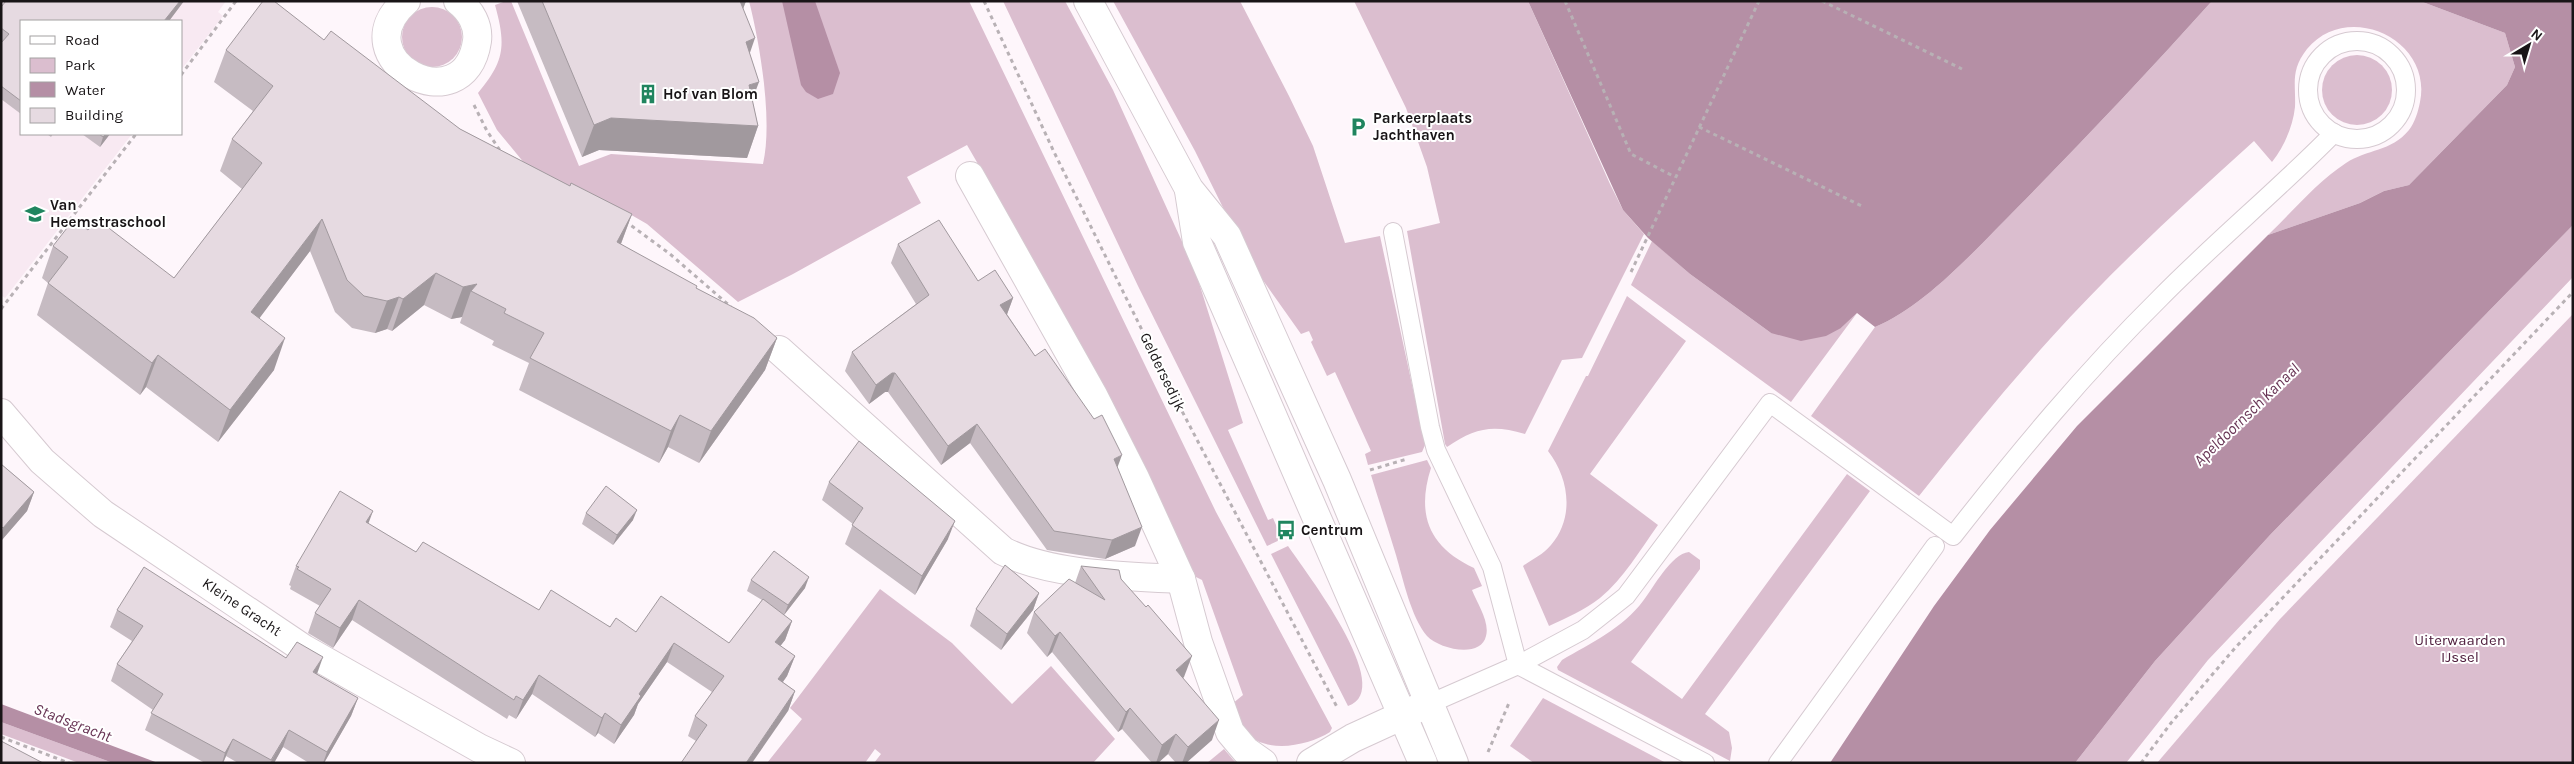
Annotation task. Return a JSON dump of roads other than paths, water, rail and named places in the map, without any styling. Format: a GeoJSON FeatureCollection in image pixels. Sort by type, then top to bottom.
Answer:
{"type":"FeatureCollection","features":[{"type":"Feature","properties":{"kind":"street"},"geometry":{"type":"LineString","coordinates":[[406,1],[397,9],[390,22],[388,38],[390,53],[398,66],[409,76],[422,81],[434,82],[447,80],[459,73],[468,64],[474,53],[477,39],[476,25],[470,13],[458,1]]}},
{"type":"Feature","properties":{"kind":"street"},"geometry":{"type":"LineString","coordinates":[[1088,1],[1189,189],[1227,236],[1337,480],[1454,763]]}},
{"type":"Feature","properties":{"kind":"street"},"geometry":{"type":"LineString","coordinates":[[970,176],[1093,395],[1135,478],[1181,579],[1198,642],[1230,732],[1246,751],[1263,763]]}},
{"type":"Feature","properties":{"kind":"street"},"geometry":{"type":"LineString","coordinates":[[1189,189],[1197,242],[1404,714],[1423,763]]}},
{"type":"Feature","properties":{"kind":"street"},"geometry":{"type":"LineString","coordinates":[[778,350],[1003,551],[1021,560],[1045,566],[1181,579]]}},
{"type":"Feature","properties":{"kind":"street","name":"Kleine Gracht"},"geometry":{"type":"LineString","coordinates":[[1,413],[42,461],[103,514],[304,649],[480,748],[511,763]]}},
{"type":"Feature","properties":{"kind":"street"},"geometry":{"type":"LineString","coordinates":[[1311,763],[1353,738],[1428,704]]}},
{"type":"Feature","properties":{"kind":"lane"},"geometry":{"type":"LineString","coordinates":[[2361,41],[2376,44],[2389,53],[2399,64],[2405,78],[2407,93],[2404,107],[2397,120],[2387,131],[2372,138],[2357,140],[2340,137],[2334,133],[2316,117],[2309,103],[2308,87],[2311,72],[2319,58],[2331,48],[2346,42],[2361,41]]}},
{"type":"Feature","properties":{"kind":"lane"},"geometry":{"type":"LineString","coordinates":[[1428,704],[1518,665],[1584,630],[1626,596],[1770,403],[1954,536],[2024,447],[2096,365],[2160,297],[2334,133]]}},
{"type":"Feature","properties":{"kind":"lane"},"geometry":{"type":"LineString","coordinates":[[1393,232],[1430,428],[1436,450],[1492,567],[1518,665],[1705,763]]}},
{"type":"Feature","properties":{"kind":"lane"},"geometry":{"type":"LineString","coordinates":[[1778,763],[1935,546]]}},
{"type":"Feature","properties":{"kind":"water"},"geometry":{"type":"Polygon","coordinates":[[[782,1],[815,1],[840,73],[833,94],[818,99],[806,92],[801,85],[782,1]]]}},
{"type":"Feature","properties":{"kind":"water"},"geometry":{"type":"Polygon","coordinates":[[[1528,1],[2212,1],[2066,157],[1968,257],[1932,290],[1913,305],[1875,327],[1857,313],[1841,328],[1826,336],[1801,341],[1771,333],[1690,274],[1648,238],[1623,210],[1528,1]]]}},
{"type":"Feature","properties":{"kind":"water","name":"Apeldoornsch Kanaal"},"geometry":{"type":"Polygon","coordinates":[[[2420,1],[2573,1],[2573,225],[2270,535],[2155,661],[2075,763],[1830,763],[1934,606],[1990,530],[2077,426],[2268,235],[2360,203],[2384,191],[2409,185],[2507,85],[2515,67],[2505,33],[2420,1]]]}},
{"type":"Feature","properties":{"kind":"water"},"geometry":{"type":"Polygon","coordinates":[[[1,704],[158,763],[113,763],[1,722],[1,704]]]}},
{"type":"Feature","properties":{"kind":"place","name":"Hof van Blom"},"geometry":{"type":"Point","coordinates":[648,94]}},
{"type":"Feature","properties":{"kind":"place","name":"Parkeerplaats Jachthaven"},"geometry":{"type":"Point","coordinates":[1358,127]}},
{"type":"Feature","properties":{"kind":"place","name":"Van Heemstraschool"},"geometry":{"type":"Point","coordinates":[35,214]}},
{"type":"Feature","properties":{"kind":"place","name":"Centrum"},"geometry":{"type":"Point","coordinates":[1286,530]}},
{"type":"Feature","properties":{"kind":"park label","name":"Uiterwaarden IJssel"},"geometry":{"type":"Point","coordinates":[2460,648]}},
{"type":"Feature","properties":{"kind":"water label","name":"Stadsgracht"},"geometry":{"type":"Point","coordinates":[73,722]}}]}
